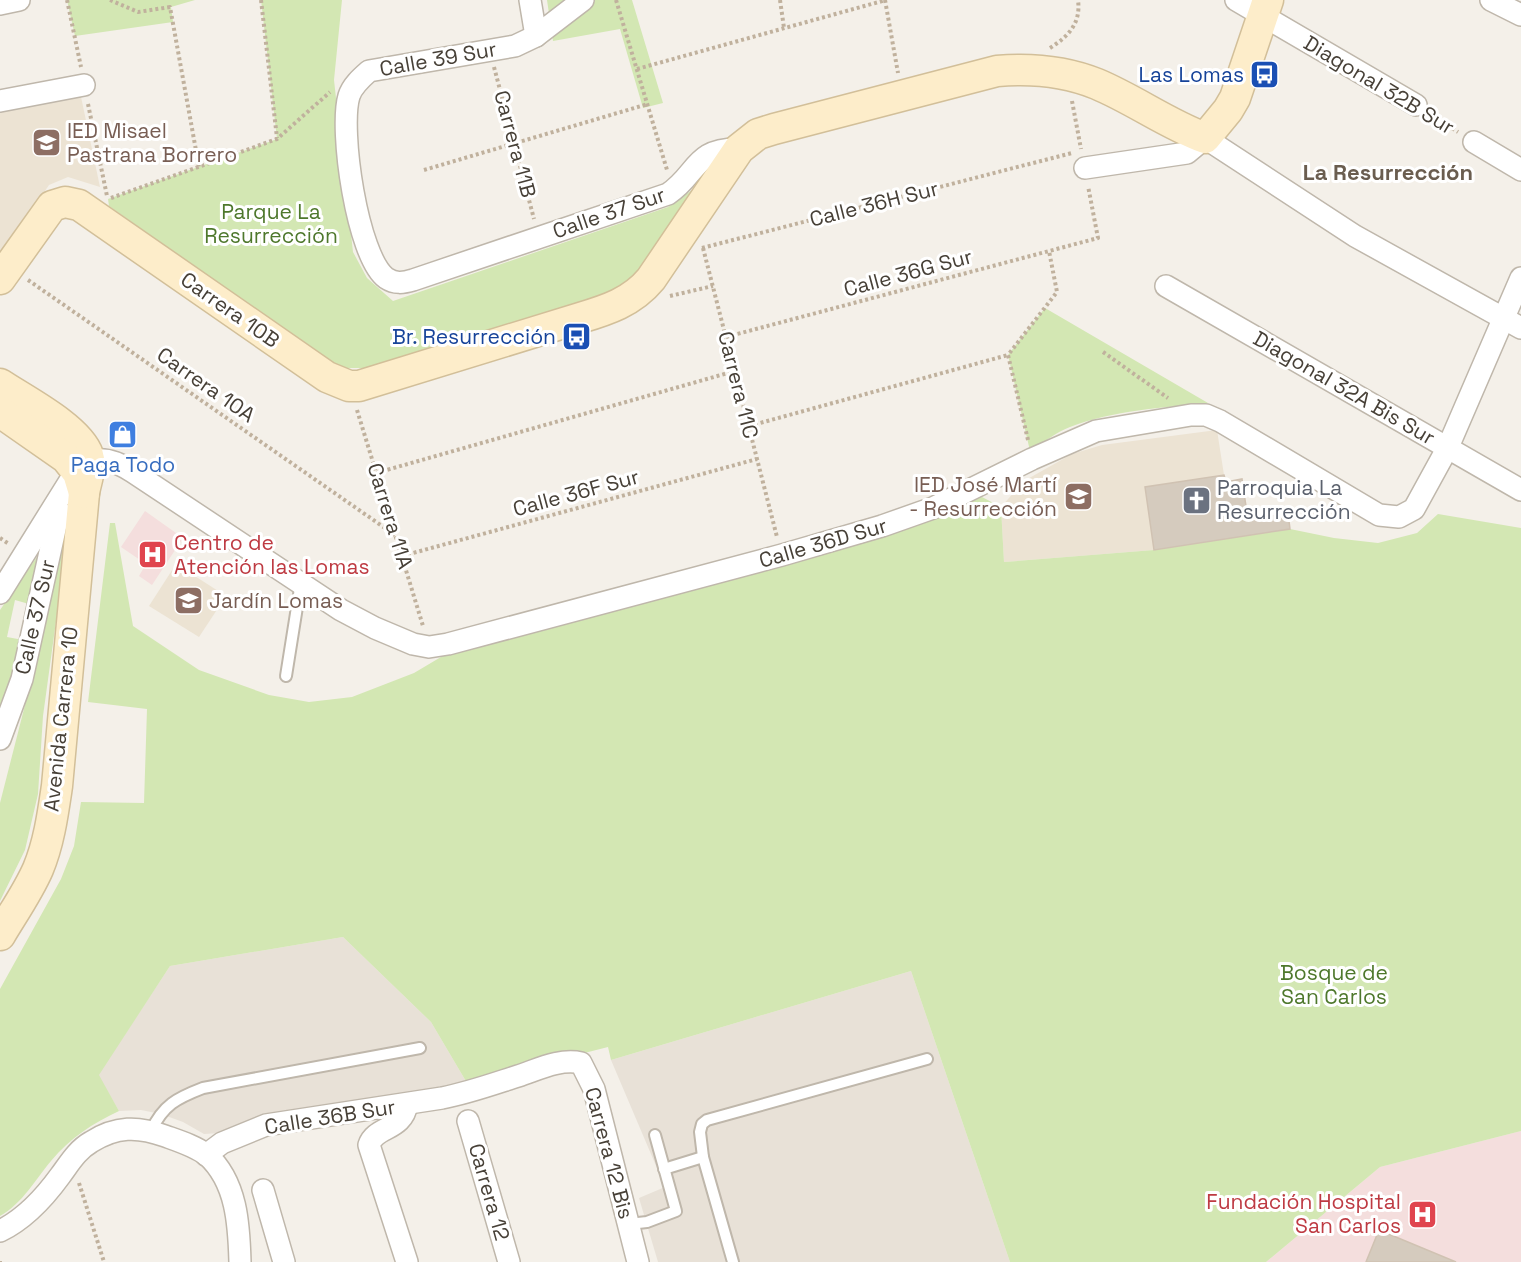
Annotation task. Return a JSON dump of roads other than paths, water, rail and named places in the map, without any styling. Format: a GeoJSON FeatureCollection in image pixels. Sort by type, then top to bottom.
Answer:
{"type":"FeatureCollection","features":[{"type":"Feature","properties":{"kind":"street"},"geometry":{"type":"LineString","coordinates":[[0,4],[19,0]]}},
{"type":"Feature","properties":{"kind":"street"},"geometry":{"type":"LineString","coordinates":[[530,0],[536,36]]}},
{"type":"Feature","properties":{"kind":"street","name":"Calle 39 Sur"},"geometry":{"type":"LineString","coordinates":[[381,272],[365,242],[358,221],[346,133],[349,94],[358,80],[369,71],[515,46],[536,36],[583,0]]}},
{"type":"Feature","properties":{"kind":"street","name":"Diagonal 32B Sur"},"geometry":{"type":"LineString","coordinates":[[1236,0],[1265,8],[1416,105]]}},
{"type":"Feature","properties":{"kind":"street"},"geometry":{"type":"LineString","coordinates":[[1491,0],[1521,15]]}},
{"type":"Feature","properties":{"kind":"street"},"geometry":{"type":"LineString","coordinates":[[1083,159],[1187,153],[1206,138],[1235,98],[1265,8]]}},
{"type":"Feature","properties":{"kind":"street","name":"Calle 37 Sur"},"geometry":{"type":"LineString","coordinates":[[381,272],[388,279],[404,282],[668,194],[700,161],[711,153],[721,150],[739,150],[758,134],[1038,61],[1099,85],[1175,126],[1206,138]]}},
{"type":"Feature","properties":{"kind":"street"},"geometry":{"type":"LineString","coordinates":[[0,101],[84,85]]}},
{"type":"Feature","properties":{"kind":"street"},"geometry":{"type":"LineString","coordinates":[[1206,138],[1355,236],[1512,323]]}},
{"type":"Feature","properties":{"kind":"street","name":"Diagonal 32B Sur"},"geometry":{"type":"LineString","coordinates":[[1474,142],[1521,170]]}},
{"type":"Feature","properties":{"kind":"street","name":"Carrera 10B"},"geometry":{"type":"LineString","coordinates":[[4,273],[47,211],[52,206],[65,202],[85,208],[327,377],[349,386],[371,383],[613,308],[636,294],[645,287],[739,150]]}},
{"type":"Feature","properties":{"kind":"street"},"geometry":{"type":"LineString","coordinates":[[1448,447],[1512,323],[1521,278]]}},
{"type":"Feature","properties":{"kind":"street","name":"Diagonal 32A Bis Sur"},"geometry":{"type":"LineString","coordinates":[[1166,286],[1521,490]]}},
{"type":"Feature","properties":{"kind":"street"},"geometry":{"type":"LineString","coordinates":[[2,389],[70,430],[82,444],[78,480]]}},
{"type":"Feature","properties":{"kind":"street","name":"Calle 36D Sur"},"geometry":{"type":"LineString","coordinates":[[301,582],[341,610],[375,628],[413,644],[429,647],[448,644],[782,555],[882,526],[933,508],[1032,459],[1096,431],[1199,415],[1220,421],[1379,515],[1399,517],[1414,509],[1448,447]]}},
{"type":"Feature","properties":{"kind":"street"},"geometry":{"type":"LineString","coordinates":[[0,593],[78,480],[103,460],[122,465],[301,582]]}},
{"type":"Feature","properties":{"kind":"street","name":"Calle 37 Sur"},"geometry":{"type":"LineString","coordinates":[[0,739],[22,679],[78,480]]}},
{"type":"Feature","properties":{"kind":"street","name":"Avenida Carrera 10"},"geometry":{"type":"LineString","coordinates":[[0,935],[39,867],[52,821],[57,786],[78,480]]}},
{"type":"Feature","properties":{"kind":"street"},"geometry":{"type":"LineString","coordinates":[[0,690],[22,679]]}},
{"type":"Feature","properties":{"kind":"street","name":"Calle 36B Sur"},"geometry":{"type":"LineString","coordinates":[[206,1155],[222,1143],[266,1125],[461,1094],[564,1062]]}},
{"type":"Feature","properties":{"kind":"street","name":"Carrera 12 Bis"},"geometry":{"type":"LineString","coordinates":[[564,1062],[581,1063],[594,1089],[638,1262]]}},
{"type":"Feature","properties":{"kind":"street"},"geometry":{"type":"LineString","coordinates":[[407,1104],[406,1113],[400,1121],[377,1134],[369,1145],[407,1262]]}},
{"type":"Feature","properties":{"kind":"street","name":"Carrera 12"},"geometry":{"type":"LineString","coordinates":[[468,1121],[509,1262]]}},
{"type":"Feature","properties":{"kind":"street"},"geometry":{"type":"LineString","coordinates":[[0,1231],[30,1211],[89,1143],[122,1129],[138,1128],[190,1146],[206,1155],[222,1176],[230,1190],[236,1211],[240,1262]]}},
{"type":"Feature","properties":{"kind":"street"},"geometry":{"type":"LineString","coordinates":[[263,1190],[284,1262]]}},
{"type":"Feature","properties":{"kind":"lane"},"geometry":{"type":"LineString","coordinates":[[286,676],[301,582]]}},
{"type":"Feature","properties":{"kind":"lane"},"geometry":{"type":"LineString","coordinates":[[151,1131],[171,1103],[181,1096],[203,1088],[420,1048]]}},
{"type":"Feature","properties":{"kind":"lane"},"geometry":{"type":"LineString","coordinates":[[733,1262],[703,1157],[700,1132],[702,1124],[707,1120],[927,1059]]}},
{"type":"Feature","properties":{"kind":"lane"},"geometry":{"type":"LineString","coordinates":[[629,1224],[647,1222],[676,1211],[655,1135]]}},
{"type":"Feature","properties":{"kind":"lane"},"geometry":{"type":"LineString","coordinates":[[664,1169],[703,1157]]}},
{"type":"Feature","properties":{"kind":"place","name":"Las Lomas"},"geometry":{"type":"Point","coordinates":[1265,75]}},
{"type":"Feature","properties":{"kind":"place","name":"IED Misael Pastrana Borrero"},"geometry":{"type":"Point","coordinates":[46,143]}},
{"type":"Feature","properties":{"kind":"place","name":"Br. Resurrección"},"geometry":{"type":"Point","coordinates":[577,337]}},
{"type":"Feature","properties":{"kind":"place","name":"Paga Todo"},"geometry":{"type":"Point","coordinates":[123,434]}},
{"type":"Feature","properties":{"kind":"place","name":"IED José Martí - Resurrección"},"geometry":{"type":"Point","coordinates":[1078,497]}},
{"type":"Feature","properties":{"kind":"place","name":"Parroquia La Resurrección"},"geometry":{"type":"Point","coordinates":[1196,500]}},
{"type":"Feature","properties":{"kind":"place","name":"Centro de Atención las Lomas"},"geometry":{"type":"Point","coordinates":[153,555]}},
{"type":"Feature","properties":{"kind":"place","name":"Jardín Lomas"},"geometry":{"type":"Point","coordinates":[188,601]}},
{"type":"Feature","properties":{"kind":"place","name":"Fundación Hospital San Carlos"},"geometry":{"type":"Point","coordinates":[1422,1214]}},
{"type":"Feature","properties":{"kind":"district","name":"La Resurrección"},"geometry":{"type":"Point","coordinates":[1388,172]}},
{"type":"Feature","properties":{"kind":"park label","name":"Parque La Resurrección"},"geometry":{"type":"Point","coordinates":[271,224]}},
{"type":"Feature","properties":{"kind":"park label","name":"Bosque de San Carlos"},"geometry":{"type":"Point","coordinates":[1334,985]}}]}
